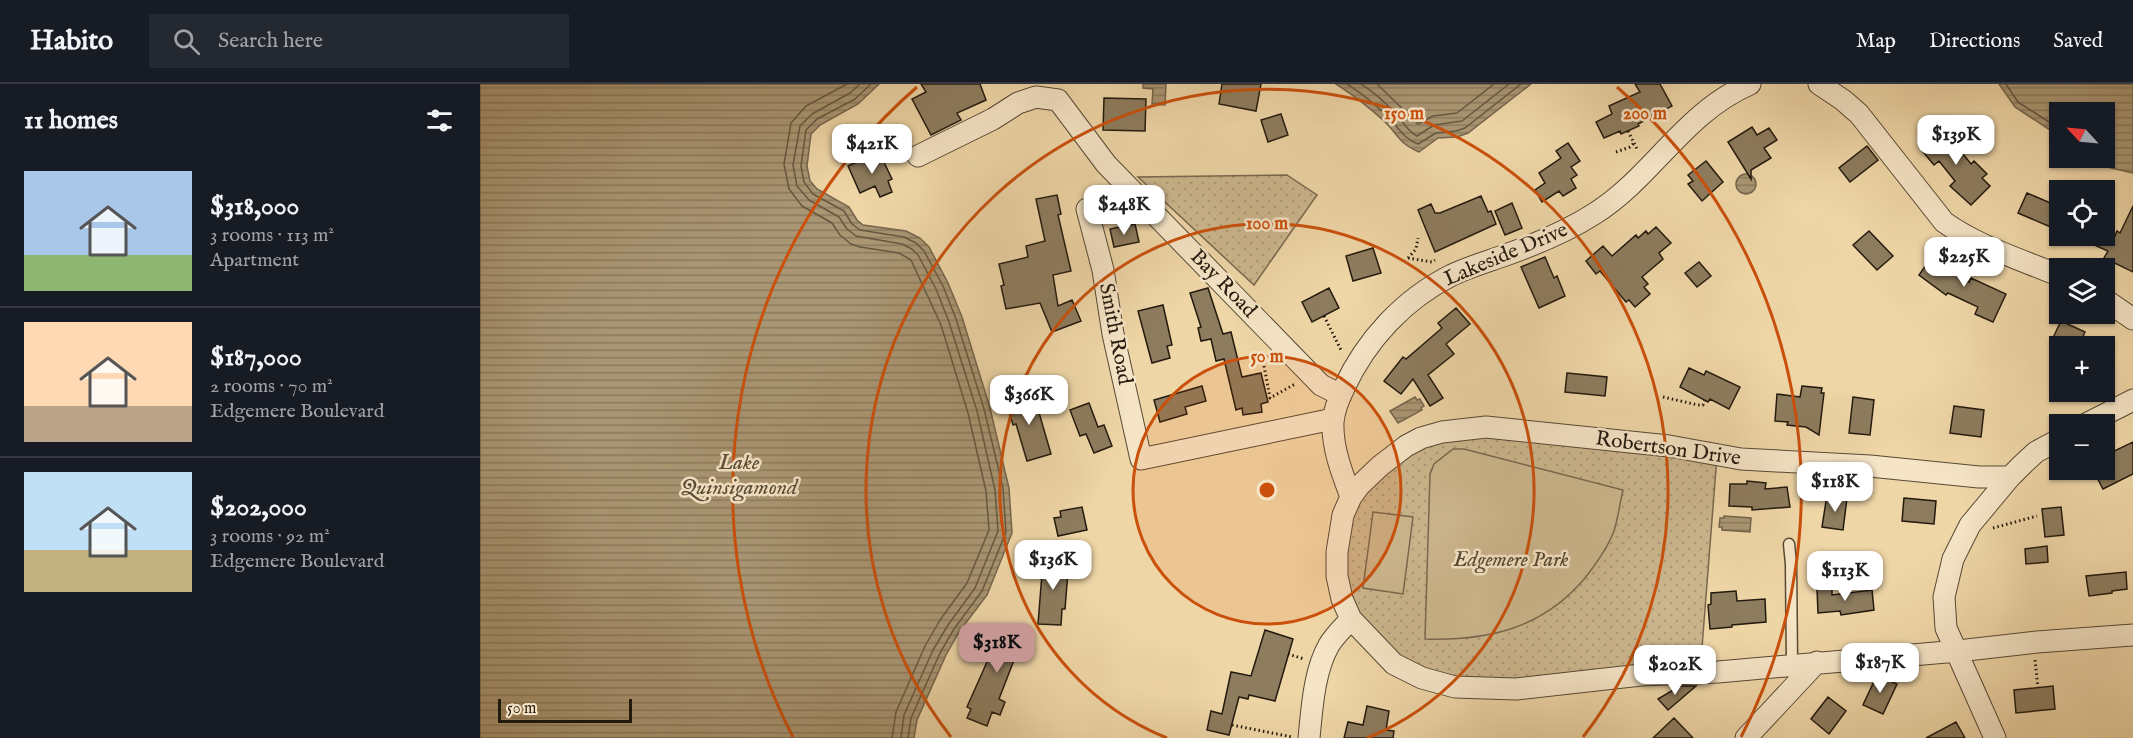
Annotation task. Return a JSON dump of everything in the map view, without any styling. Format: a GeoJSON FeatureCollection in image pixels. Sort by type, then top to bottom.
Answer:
{"type":"FeatureCollection","features":[{"type":"Feature","properties":{"kind":"street","name":"Lakeside Drive"},"geometry":{"type":"LineString","coordinates":[[1333,419],[1341,395],[1368,346],[1405,306],[1451,276],[1533,245],[1595,214],[1636,180],[1700,114],[1734,91],[1750,84]]}},
{"type":"Feature","properties":{"kind":"street"},"geometry":{"type":"LineString","coordinates":[[1819,84],[1859,114],[1944,222],[1980,243],[2049,271]]}},
{"type":"Feature","properties":{"kind":"street","name":"Bay Road"},"geometry":{"type":"LineString","coordinates":[[918,156],[993,119],[1018,103],[1036,97],[1058,100],[1106,164],[1321,385],[1341,395]]}},
{"type":"Feature","properties":{"kind":"street","name":"Smith Road"},"geometry":{"type":"LineString","coordinates":[[1087,209],[1103,270],[1113,333],[1141,459],[1333,419]]}},
{"type":"Feature","properties":{"kind":"street"},"geometry":{"type":"LineString","coordinates":[[2115,307],[2133,319]]}},
{"type":"Feature","properties":{"kind":"street"},"geometry":{"type":"LineString","coordinates":[[2106,414],[2133,400]]}},
{"type":"Feature","properties":{"kind":"street"},"geometry":{"type":"LineString","coordinates":[[1333,419],[1337,457],[1351,497],[1343,514],[1337,552],[1337,576],[1342,599],[1351,619],[1394,664],[1422,678],[1455,687],[1516,689],[1641,675],[1718,672],[2133,635]]}},
{"type":"Feature","properties":{"kind":"street","name":"Robertson Drive"},"geometry":{"type":"LineString","coordinates":[[1351,497],[1380,466],[1421,438],[1442,432],[1486,427],[1669,446],[1741,459],[1870,466],[1978,477],[2010,477]]}},
{"type":"Feature","properties":{"kind":"street"},"geometry":{"type":"LineString","coordinates":[[1995,738],[1946,628],[1944,597],[1953,560],[1971,525],[2010,477],[2036,452],[2049,445]]}},
{"type":"Feature","properties":{"kind":"street"},"geometry":{"type":"LineString","coordinates":[[1309,738],[1323,659],[1329,644],[1351,619]]}},
{"type":"Feature","properties":{"kind":"street"},"geometry":{"type":"LineString","coordinates":[[1746,738],[1817,662]]}},
{"type":"Feature","properties":{"kind":"lane"},"geometry":{"type":"LineString","coordinates":[[1790,544],[1792,664]]}},
{"type":"Feature","properties":{"kind":"path"},"geometry":{"type":"LineString","coordinates":[[1629,131],[1637,149]]}},
{"type":"Feature","properties":{"kind":"path"},"geometry":{"type":"LineString","coordinates":[[1616,152],[1634,143]]}},
{"type":"Feature","properties":{"kind":"path"},"geometry":{"type":"LineString","coordinates":[[1419,238],[1416,249],[1408,258],[1432,262],[1435,260]]}},
{"type":"Feature","properties":{"kind":"path"},"geometry":{"type":"LineString","coordinates":[[1324,316],[1341,350]]}},
{"type":"Feature","properties":{"kind":"path"},"geometry":{"type":"LineString","coordinates":[[1264,366],[1270,398],[1298,382]]}},
{"type":"Feature","properties":{"kind":"path"},"geometry":{"type":"LineString","coordinates":[[1662,397],[1698,405],[1703,405],[1705,400]]}},
{"type":"Feature","properties":{"kind":"path"},"geometry":{"type":"LineString","coordinates":[[1989,529],[2037,516]]}},
{"type":"Feature","properties":{"kind":"path"},"geometry":{"type":"LineString","coordinates":[[2034,655],[2038,688]]}},
{"type":"Feature","properties":{"kind":"path"},"geometry":{"type":"LineString","coordinates":[[1232,725],[1294,738]]}},
{"type":"Feature","properties":{"kind":"green space"},"geometry":{"type":"Polygon","coordinates":[[[1287,175],[1317,195],[1254,285],[1138,177],[1287,175]]]}},
{"type":"Feature","properties":{"kind":"green space","name":"Edgemere Park"},"geometry":{"type":"Polygon","coordinates":[[[1459,429],[1717,456],[1700,673],[1516,689],[1394,664],[1342,599],[1351,497],[1380,466],[1459,429]]]}},
{"type":"Feature","properties":{"kind":"green space"},"geometry":{"type":"Polygon","coordinates":[[[1453,449],[1464,449],[1623,490],[1614,531],[1605,549],[1585,578],[1551,609],[1533,620],[1493,634],[1425,639],[1430,474],[1434,464],[1453,449]]]}},
{"type":"Feature","properties":{"kind":"green space"},"geometry":{"type":"Polygon","coordinates":[[[1373,512],[1413,517],[1403,594],[1363,588],[1373,512]]]}},
{"type":"Feature","properties":{"kind":"water","name":"Lake Quinsigamond"},"geometry":{"type":"Polygon","coordinates":[[[480,84],[879,84],[858,104],[820,125],[811,134],[807,166],[810,181],[817,189],[849,207],[863,225],[906,231],[920,238],[929,247],[948,283],[962,317],[990,408],[1009,488],[1012,533],[987,595],[959,632],[946,655],[917,720],[914,738],[480,738],[480,84]]]}},
{"type":"Feature","properties":{"kind":"water"},"geometry":{"type":"Polygon","coordinates":[[[1143,84],[1166,84],[1165,105],[1152,104],[1153,89],[1143,88],[1143,84]]]}},
{"type":"Feature","properties":{"kind":"water"},"geometry":{"type":"Polygon","coordinates":[[[1336,84],[1531,84],[1468,133],[1457,137],[1438,138],[1419,152],[1403,142],[1361,101],[1336,84]]]}},
{"type":"Feature","properties":{"kind":"water"},"geometry":{"type":"Polygon","coordinates":[[[1999,84],[2133,84],[2133,173],[2111,168],[2115,168],[2115,102],[2049,102],[2049,129],[2015,107],[1999,84]]]}},
{"type":"Feature","properties":{"kind":"water"},"geometry":{"type":"Polygon","coordinates":[[[1746,174],[1753,177],[1756,184],[1753,191],[1746,194],[1739,191],[1736,184],[1739,177],[1746,174]]]}},
{"type":"Feature","properties":{"kind":"water"},"geometry":{"type":"Polygon","coordinates":[[[1415,397],[1417,400],[1420,399],[1424,406],[1422,410],[1398,423],[1390,411],[1415,397]]]}},
{"type":"Feature","properties":{"kind":"water"},"geometry":{"type":"Polygon","coordinates":[[[1724,516],[1751,518],[1750,532],[1722,530],[1722,527],[1719,527],[1720,518],[1724,516]]]}},
{"type":"Feature","properties":{"kind":"building"},"geometry":{"type":"Polygon","coordinates":[[[921,84],[980,84],[986,100],[957,113],[961,120],[931,135],[912,99],[926,92],[921,84]]]}},
{"type":"Feature","properties":{"kind":"building"},"geometry":{"type":"Polygon","coordinates":[[[1222,84],[1261,84],[1256,111],[1219,104],[1222,84]]]}},
{"type":"Feature","properties":{"kind":"building"},"geometry":{"type":"Polygon","coordinates":[[[1635,84],[1660,84],[1672,106],[1638,124],[1639,126],[1604,138],[1596,122],[1612,114],[1609,106],[1640,92],[1635,84]]]}},
{"type":"Feature","properties":{"kind":"building"},"geometry":{"type":"Polygon","coordinates":[[[1104,98],[1146,99],[1145,131],[1103,130],[1104,98]]]}},
{"type":"Feature","properties":{"kind":"building"},"geometry":{"type":"Polygon","coordinates":[[[1281,114],[1288,135],[1268,142],[1261,120],[1281,114]]]}},
{"type":"Feature","properties":{"kind":"building"},"geometry":{"type":"Polygon","coordinates":[[[1752,127],[1757,135],[1769,128],[1777,140],[1764,148],[1771,158],[1751,170],[1751,179],[1728,142],[1752,127]]]}},
{"type":"Feature","properties":{"kind":"building"},"geometry":{"type":"Polygon","coordinates":[[[1942,128],[1971,164],[1974,161],[1987,174],[1982,178],[1990,186],[1971,205],[1950,186],[1955,181],[1939,161],[1934,165],[1919,147],[1942,128]]]}},
{"type":"Feature","properties":{"kind":"building"},"geometry":{"type":"Polygon","coordinates":[[[1568,143],[1580,161],[1571,167],[1577,175],[1571,179],[1576,188],[1563,196],[1559,191],[1542,202],[1535,190],[1545,183],[1539,173],[1561,158],[1556,151],[1568,143]]]}},
{"type":"Feature","properties":{"kind":"building"},"geometry":{"type":"Polygon","coordinates":[[[1867,146],[1878,160],[1850,182],[1839,168],[1867,146]]]}},
{"type":"Feature","properties":{"kind":"building"},"geometry":{"type":"Polygon","coordinates":[[[879,152],[892,179],[888,181],[892,192],[880,197],[875,186],[860,193],[848,166],[879,152]]]}},
{"type":"Feature","properties":{"kind":"building"},"geometry":{"type":"Polygon","coordinates":[[[1706,161],[1723,182],[1702,201],[1688,184],[1693,181],[1688,175],[1706,161]]]}},
{"type":"Feature","properties":{"kind":"building"},"geometry":{"type":"Polygon","coordinates":[[[2027,193],[2049,202],[2049,226],[2018,213],[2027,193]]]}},
{"type":"Feature","properties":{"kind":"building"},"geometry":{"type":"Polygon","coordinates":[[[1057,195],[1061,214],[1058,215],[1071,271],[1053,275],[1058,306],[1072,300],[1081,321],[1052,332],[1040,303],[1006,309],[999,264],[1028,257],[1026,246],[1045,241],[1036,199],[1057,195]]]}},
{"type":"Feature","properties":{"kind":"building"},"geometry":{"type":"Polygon","coordinates":[[[1481,196],[1496,224],[1435,252],[1418,210],[1431,204],[1435,213],[1440,213],[1481,196]]]}},
{"type":"Feature","properties":{"kind":"building"},"geometry":{"type":"Polygon","coordinates":[[[1512,203],[1522,228],[1505,235],[1495,211],[1512,203]]]}},
{"type":"Feature","properties":{"kind":"building"},"geometry":{"type":"Polygon","coordinates":[[[2133,206],[2133,272],[2115,263],[2115,258],[2104,258],[2108,251],[2097,246],[2115,246],[2117,231],[2120,233],[2133,206]]]}},
{"type":"Feature","properties":{"kind":"building"},"geometry":{"type":"Polygon","coordinates":[[[1135,224],[1139,242],[1114,247],[1110,229],[1135,224]]]}},
{"type":"Feature","properties":{"kind":"building"},"geometry":{"type":"Polygon","coordinates":[[[1656,227],[1671,243],[1659,253],[1663,259],[1642,277],[1648,284],[1644,287],[1650,294],[1635,307],[1629,300],[1626,302],[1600,271],[1596,274],[1586,261],[1603,246],[1612,256],[1636,235],[1638,238],[1646,231],[1648,234],[1656,227]]]}},
{"type":"Feature","properties":{"kind":"building"},"geometry":{"type":"Polygon","coordinates":[[[1869,231],[1893,256],[1877,270],[1853,245],[1869,231]]]}},
{"type":"Feature","properties":{"kind":"building"},"geometry":{"type":"Polygon","coordinates":[[[1373,248],[1381,273],[1353,281],[1346,256],[1373,248]]]}},
{"type":"Feature","properties":{"kind":"building"},"geometry":{"type":"Polygon","coordinates":[[[1933,255],[1969,282],[1971,278],[2006,294],[1993,322],[1975,314],[1978,307],[1948,293],[1946,295],[1919,275],[1933,255]]]}},
{"type":"Feature","properties":{"kind":"building"},"geometry":{"type":"Polygon","coordinates":[[[1545,257],[1554,278],[1557,276],[1565,296],[1539,308],[1521,267],[1545,257]]]}},
{"type":"Feature","properties":{"kind":"building"},"geometry":{"type":"Polygon","coordinates":[[[1699,262],[1711,276],[1697,287],[1685,273],[1699,262]]]}},
{"type":"Feature","properties":{"kind":"building"},"geometry":{"type":"Polygon","coordinates":[[[1208,288],[1223,334],[1231,332],[1242,377],[1261,373],[1268,402],[1261,404],[1262,412],[1243,415],[1242,408],[1236,410],[1224,359],[1216,361],[1211,339],[1201,341],[1198,328],[1201,327],[1190,293],[1208,288]]]}},
{"type":"Feature","properties":{"kind":"building"},"geometry":{"type":"Polygon","coordinates":[[[1329,288],[1339,308],[1312,322],[1302,302],[1329,288]]]}},
{"type":"Feature","properties":{"kind":"building"},"geometry":{"type":"Polygon","coordinates":[[[1163,305],[1172,345],[1167,346],[1170,358],[1152,363],[1138,311],[1163,305]]]}},
{"type":"Feature","properties":{"kind":"building"},"geometry":{"type":"Polygon","coordinates":[[[1456,308],[1470,324],[1446,344],[1454,354],[1428,375],[1443,398],[1430,406],[1413,379],[1401,394],[1384,381],[1403,357],[1406,359],[1442,328],[1438,323],[1456,308]]]}},
{"type":"Feature","properties":{"kind":"building"},"geometry":{"type":"Polygon","coordinates":[[[2060,324],[2068,324],[2085,332],[2083,336],[2054,336],[2060,324]]]}},
{"type":"Feature","properties":{"kind":"building"},"geometry":{"type":"Polygon","coordinates":[[[1689,368],[1704,375],[1706,371],[1740,387],[1729,409],[1710,399],[1708,402],[1680,387],[1689,368]]]}},
{"type":"Feature","properties":{"kind":"building"},"geometry":{"type":"Polygon","coordinates":[[[1567,373],[1607,377],[1605,396],[1565,392],[1567,373]]]}},
{"type":"Feature","properties":{"kind":"building"},"geometry":{"type":"Polygon","coordinates":[[[1202,386],[1206,401],[1185,407],[1187,414],[1160,422],[1154,400],[1202,386]]]}},
{"type":"Feature","properties":{"kind":"building"},"geometry":{"type":"Polygon","coordinates":[[[1802,386],[1822,388],[1821,393],[1824,393],[1819,435],[1806,427],[1775,421],[1777,394],[1800,397],[1802,386]]]}},
{"type":"Feature","properties":{"kind":"building"},"geometry":{"type":"Polygon","coordinates":[[[1033,392],[1051,454],[1027,461],[1016,424],[1013,425],[1006,401],[1033,392]]]}},
{"type":"Feature","properties":{"kind":"building"},"geometry":{"type":"Polygon","coordinates":[[[1853,397],[1874,400],[1870,435],[1849,433],[1853,397]]]}},
{"type":"Feature","properties":{"kind":"building"},"geometry":{"type":"Polygon","coordinates":[[[1089,403],[1098,427],[1104,425],[1112,446],[1094,453],[1086,434],[1080,436],[1070,410],[1089,403]]]}},
{"type":"Feature","properties":{"kind":"building"},"geometry":{"type":"Polygon","coordinates":[[[1954,406],[1984,410],[1981,437],[1950,433],[1954,406]]]}},
{"type":"Feature","properties":{"kind":"building"},"geometry":{"type":"Polygon","coordinates":[[[2133,442],[2133,474],[2103,489],[2098,480],[2115,480],[2115,451],[2133,442]]]}},
{"type":"Feature","properties":{"kind":"building"},"geometry":{"type":"Polygon","coordinates":[[[1747,481],[1766,483],[1765,489],[1787,487],[1790,507],[1752,510],[1752,507],[1729,506],[1730,484],[1747,484],[1747,481]]]}},
{"type":"Feature","properties":{"kind":"building"},"geometry":{"type":"Polygon","coordinates":[[[1827,495],[1847,498],[1843,530],[1822,527],[1827,495]]]}},
{"type":"Feature","properties":{"kind":"building"},"geometry":{"type":"Polygon","coordinates":[[[1904,498],[1936,501],[1934,524],[1902,521],[1904,498]]]}},
{"type":"Feature","properties":{"kind":"building"},"geometry":{"type":"Polygon","coordinates":[[[1082,507],[1087,530],[1058,536],[1054,518],[1061,517],[1060,511],[1082,507]]]}},
{"type":"Feature","properties":{"kind":"building"},"geometry":{"type":"Polygon","coordinates":[[[2061,507],[2064,535],[2045,537],[2042,509],[2061,507]]]}},
{"type":"Feature","properties":{"kind":"building"},"geometry":{"type":"Polygon","coordinates":[[[2047,546],[2048,562],[2026,564],[2025,549],[2047,546]]]}},
{"type":"Feature","properties":{"kind":"building"},"geometry":{"type":"Polygon","coordinates":[[[1048,554],[1065,556],[1063,570],[1068,571],[1065,609],[1062,609],[1061,625],[1038,624],[1043,561],[1048,561],[1048,554]]]}},
{"type":"Feature","properties":{"kind":"building"},"geometry":{"type":"Polygon","coordinates":[[[2126,572],[2127,589],[2089,596],[2086,576],[2126,572]]]}},
{"type":"Feature","properties":{"kind":"building"},"geometry":{"type":"Polygon","coordinates":[[[1832,587],[1832,595],[1872,590],[1874,610],[1841,615],[1840,611],[1818,613],[1817,589],[1832,587]]]}},
{"type":"Feature","properties":{"kind":"building"},"geometry":{"type":"Polygon","coordinates":[[[1736,591],[1737,601],[1765,599],[1766,622],[1710,629],[1708,605],[1711,604],[1711,593],[1736,591]]]}},
{"type":"Feature","properties":{"kind":"building"},"geometry":{"type":"Polygon","coordinates":[[[1011,624],[1031,633],[1021,657],[1016,655],[999,699],[1005,702],[1000,715],[992,712],[987,726],[967,718],[971,709],[967,707],[1003,626],[1009,629],[1011,624]]]}},
{"type":"Feature","properties":{"kind":"building"},"geometry":{"type":"Polygon","coordinates":[[[1265,630],[1293,639],[1275,701],[1249,695],[1248,699],[1239,697],[1229,735],[1207,730],[1211,711],[1222,714],[1231,672],[1251,676],[1265,630]]]}},
{"type":"Feature","properties":{"kind":"building"},"geometry":{"type":"Polygon","coordinates":[[[1877,675],[1897,684],[1883,714],[1863,705],[1877,675]]]}},
{"type":"Feature","properties":{"kind":"building"},"geometry":{"type":"Polygon","coordinates":[[[1680,686],[1696,686],[1668,710],[1658,699],[1680,686]]]}},
{"type":"Feature","properties":{"kind":"building"},"geometry":{"type":"Polygon","coordinates":[[[2053,686],[2055,709],[2016,713],[2014,690],[2053,686]]]}},
{"type":"Feature","properties":{"kind":"building"},"geometry":{"type":"Polygon","coordinates":[[[1828,697],[1846,711],[1829,734],[1811,719],[1828,697]]]}},
{"type":"Feature","properties":{"kind":"building"},"geometry":{"type":"Polygon","coordinates":[[[1367,706],[1389,711],[1386,730],[1394,731],[1393,738],[1344,738],[1348,722],[1363,725],[1367,706]]]}},
{"type":"Feature","properties":{"kind":"building"},"geometry":{"type":"Polygon","coordinates":[[[1674,718],[1693,738],[1653,738],[1674,718]]]}},
{"type":"Feature","properties":{"kind":"building"},"geometry":{"type":"Polygon","coordinates":[[[1956,722],[1965,738],[1926,738],[1956,722]]]}}]}
